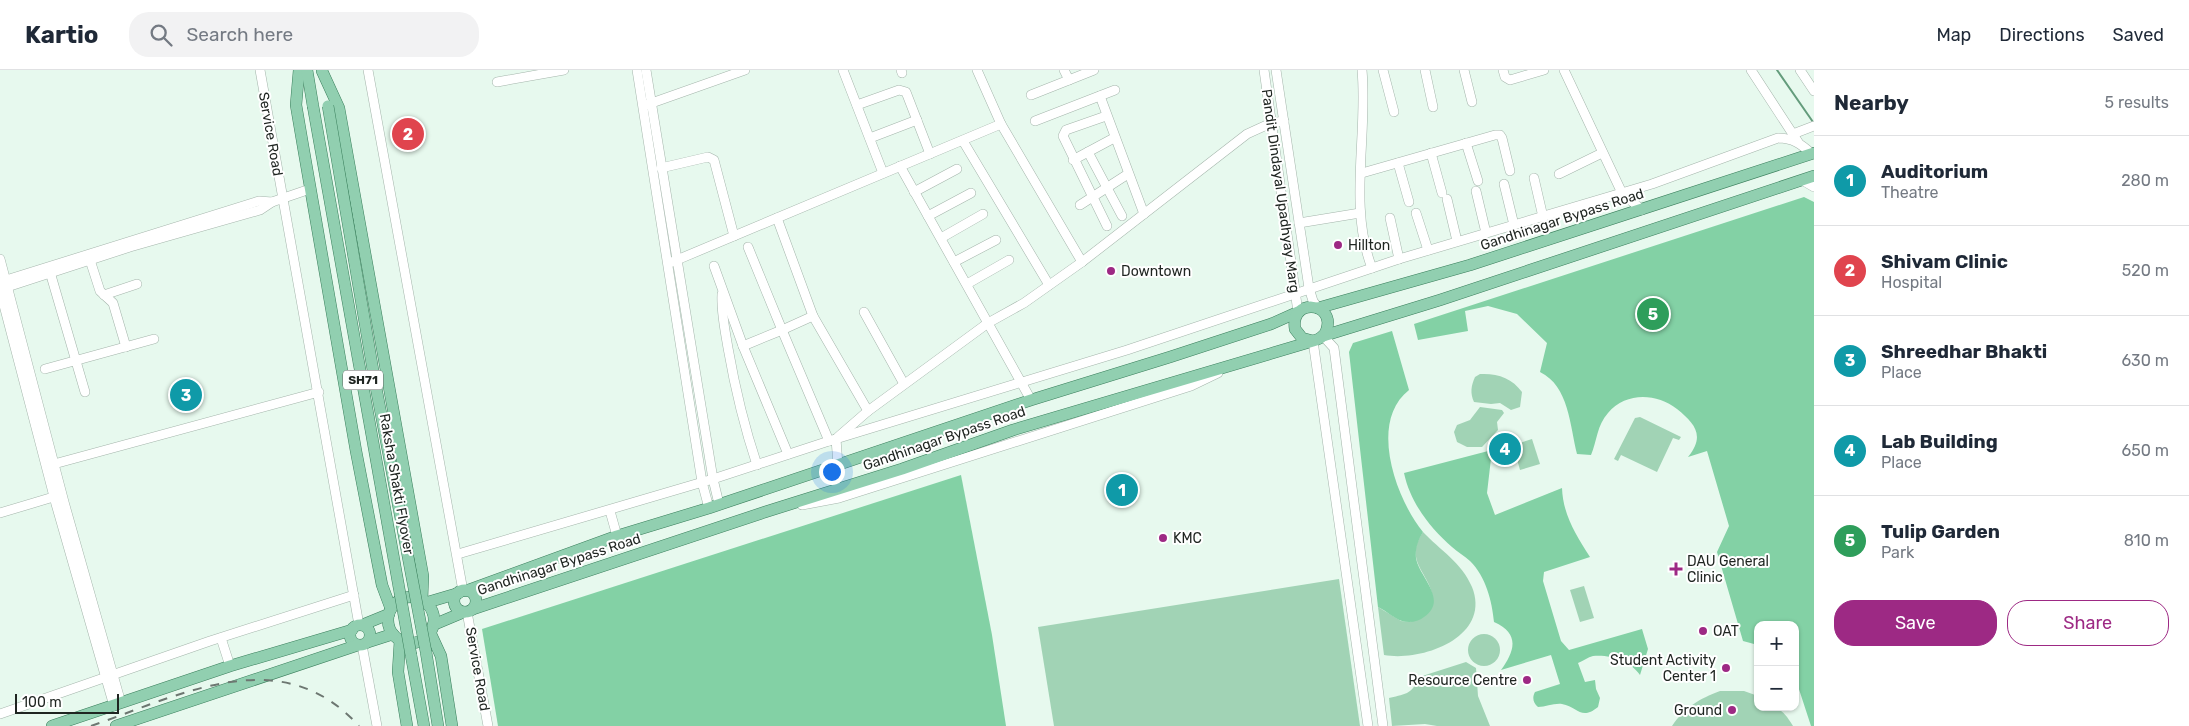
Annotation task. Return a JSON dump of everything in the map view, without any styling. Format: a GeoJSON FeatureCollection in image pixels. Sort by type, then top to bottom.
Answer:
{"type":"FeatureCollection","features":[{"type":"Feature","properties":{"kind":"main road"},"geometry":{"type":"LineString","coordinates":[[300,70],[296,105],[380,575],[390,612],[388,622],[396,637],[398,672],[407,726]]}},
{"type":"Feature","properties":{"kind":"main road","name":"Raksha Shakti Flyover"},"geometry":{"type":"LineString","coordinates":[[307,70],[424,726]]}},
{"type":"Feature","properties":{"kind":"main road"},"geometry":{"type":"LineString","coordinates":[[322,70],[339,108],[423,576],[424,602],[432,614],[431,628],[440,656],[452,726]]}},
{"type":"Feature","properties":{"kind":"main road","name":"Raksha Shakti Flyover"},"geometry":{"type":"LineString","coordinates":[[322,70],[375,382],[426,652],[438,726]]}},
{"type":"Feature","properties":{"kind":"main road","name":"Gandhinagar Bypass Road"},"geometry":{"type":"LineString","coordinates":[[1318,308],[1470,265],[1813,153]]}},
{"type":"Feature","properties":{"kind":"main road","name":"Gandhinagar Bypass Road"},"geometry":{"type":"LineString","coordinates":[[431,628],[468,611],[764,512],[902,469],[1013,430],[1449,297],[1814,176]]}},
{"type":"Feature","properties":{"kind":"main road"},"geometry":{"type":"LineString","coordinates":[[1308,307],[1318,308],[1328,321],[1326,332],[1318,338],[1308,340],[1298,334],[1294,323],[1298,312],[1308,307]]}},
{"type":"Feature","properties":{"kind":"main road","name":"Gandhinagar Bypass Road"},"geometry":{"type":"LineString","coordinates":[[424,602],[463,591],[617,536],[714,506],[1031,400],[1271,324],[1298,312]]}},
{"type":"Feature","properties":{"kind":"main road"},"geometry":{"type":"LineString","coordinates":[[463,591],[472,593],[476,599],[468,611],[458,609],[454,602],[463,591]]}},
{"type":"Feature","properties":{"kind":"main road"},"geometry":{"type":"LineString","coordinates":[[52,726],[230,666],[358,627],[390,612],[398,602],[405,598],[413,598],[424,602]]}},
{"type":"Feature","properties":{"kind":"main road"},"geometry":{"type":"LineString","coordinates":[[358,627],[350,638],[363,644]]}},
{"type":"Feature","properties":{"kind":"main road"},"geometry":{"type":"LineString","coordinates":[[358,627],[370,632],[370,639],[363,644]]}},
{"type":"Feature","properties":{"kind":"main road"},"geometry":{"type":"LineString","coordinates":[[116,726],[363,644],[396,637],[415,642],[426,637],[431,628]]}},
{"type":"Feature","properties":{"kind":"street","name":"Service Road"},"geometry":{"type":"LineString","coordinates":[[260,70],[319,392],[358,627]]}},
{"type":"Feature","properties":{"kind":"street"},"geometry":{"type":"LineString","coordinates":[[368,70],[458,554],[463,591]]}},
{"type":"Feature","properties":{"kind":"street"},"geometry":{"type":"LineString","coordinates":[[497,82],[530,73],[564,70]]}},
{"type":"Feature","properties":{"kind":"street"},"geometry":{"type":"LineString","coordinates":[[637,70],[661,168],[671,262],[712,479],[714,506]]}},
{"type":"Feature","properties":{"kind":"street"},"geometry":{"type":"LineString","coordinates":[[646,70],[647,105],[702,482],[714,506]]}},
{"type":"Feature","properties":{"kind":"street"},"geometry":{"type":"LineString","coordinates":[[647,105],[725,73],[745,70]]}},
{"type":"Feature","properties":{"kind":"street"},"geometry":{"type":"LineString","coordinates":[[844,70],[883,173]]}},
{"type":"Feature","properties":{"kind":"street"},"geometry":{"type":"LineString","coordinates":[[977,70],[1001,124],[1082,262]]}},
{"type":"Feature","properties":{"kind":"street"},"geometry":{"type":"LineString","coordinates":[[1064,70],[1069,80]]}},
{"type":"Feature","properties":{"kind":"street"},"geometry":{"type":"LineString","coordinates":[[1031,95],[1094,70]]}},
{"type":"Feature","properties":{"kind":"street","name":"Pandit Dindayal Upadhyay Marg"},"geometry":{"type":"LineString","coordinates":[[1264,70],[1298,312]]}},
{"type":"Feature","properties":{"kind":"street","name":"Pandit Dindayal Upadhyay Marg"},"geometry":{"type":"LineString","coordinates":[[1276,70],[1309,288],[1312,301],[1318,308]]}},
{"type":"Feature","properties":{"kind":"street"},"geometry":{"type":"LineString","coordinates":[[1362,70],[1364,106],[1360,213],[1362,237],[1372,268]]}},
{"type":"Feature","properties":{"kind":"street"},"geometry":{"type":"LineString","coordinates":[[1384,70],[1394,112]]}},
{"type":"Feature","properties":{"kind":"street"},"geometry":{"type":"LineString","coordinates":[[1425,70],[1433,107]]}},
{"type":"Feature","properties":{"kind":"street"},"geometry":{"type":"LineString","coordinates":[[1464,70],[1472,102]]}},
{"type":"Feature","properties":{"kind":"street"},"geometry":{"type":"LineString","coordinates":[[1502,70],[1504,77],[1510,80],[1544,70]]}},
{"type":"Feature","properties":{"kind":"street"},"geometry":{"type":"LineString","coordinates":[[1564,70],[1622,193],[1642,210]]}},
{"type":"Feature","properties":{"kind":"street"},"geometry":{"type":"LineString","coordinates":[[1751,70],[1793,134],[1799,142],[1813,153]]}},
{"type":"Feature","properties":{"kind":"street"},"geometry":{"type":"LineString","coordinates":[[1800,70],[1814,91]]}},
{"type":"Feature","properties":{"kind":"street"},"geometry":{"type":"LineString","coordinates":[[857,105],[903,90],[908,95],[930,154]]}},
{"type":"Feature","properties":{"kind":"street"},"geometry":{"type":"LineString","coordinates":[[1035,121],[1115,90]]}},
{"type":"Feature","properties":{"kind":"street"},"geometry":{"type":"LineString","coordinates":[[1100,96],[1114,138],[1144,214]]}},
{"type":"Feature","properties":{"kind":"street"},"geometry":{"type":"LineString","coordinates":[[1106,116],[1064,132],[1063,136],[1073,160],[1107,226]]}},
{"type":"Feature","properties":{"kind":"street"},"geometry":{"type":"LineString","coordinates":[[870,138],[917,120]]}},
{"type":"Feature","properties":{"kind":"street"},"geometry":{"type":"LineString","coordinates":[[832,440],[904,384],[988,323],[1024,303],[1082,262],[1247,134],[1271,123],[1284,121]]}},
{"type":"Feature","properties":{"kind":"street"},"geometry":{"type":"LineString","coordinates":[[671,262],[1001,124]]}},
{"type":"Feature","properties":{"kind":"street"},"geometry":{"type":"LineString","coordinates":[[1793,134],[1814,126]]}},
{"type":"Feature","properties":{"kind":"street"},"geometry":{"type":"LineString","coordinates":[[1362,173],[1500,135],[1510,171]]}},
{"type":"Feature","properties":{"kind":"street"},"geometry":{"type":"LineString","coordinates":[[1073,160],[1114,138]]}},
{"type":"Feature","properties":{"kind":"street"},"geometry":{"type":"LineString","coordinates":[[458,554],[712,479],[832,440],[1190,330],[1399,259],[1652,184],[1778,138],[1789,138],[1799,142]]}},
{"type":"Feature","properties":{"kind":"street"},"geometry":{"type":"LineString","coordinates":[[963,141],[1049,285]]}},
{"type":"Feature","properties":{"kind":"street"},"geometry":{"type":"LineString","coordinates":[[1466,143],[1478,181]]}},
{"type":"Feature","properties":{"kind":"street"},"geometry":{"type":"LineString","coordinates":[[1088,152],[1122,216]]}},
{"type":"Feature","properties":{"kind":"street"},"geometry":{"type":"LineString","coordinates":[[1431,153],[1457,242]]}},
{"type":"Feature","properties":{"kind":"street"},"geometry":{"type":"LineString","coordinates":[[1559,174],[1602,153]]}},
{"type":"Feature","properties":{"kind":"street"},"geometry":{"type":"LineString","coordinates":[[661,168],[708,157],[714,160],[734,236]]}},
{"type":"Feature","properties":{"kind":"street"},"geometry":{"type":"LineString","coordinates":[[1398,163],[1409,202]]}},
{"type":"Feature","properties":{"kind":"street"},"geometry":{"type":"LineString","coordinates":[[900,166],[1031,400]]}},
{"type":"Feature","properties":{"kind":"street"},"geometry":{"type":"LineString","coordinates":[[914,192],[957,170]]}},
{"type":"Feature","properties":{"kind":"street"},"geometry":{"type":"LineString","coordinates":[[1080,205],[1128,174]]}},
{"type":"Feature","properties":{"kind":"street"},"geometry":{"type":"LineString","coordinates":[[1534,178],[1543,217]]}},
{"type":"Feature","properties":{"kind":"street"},"geometry":{"type":"LineString","coordinates":[[1802,180],[1814,187]]}},
{"type":"Feature","properties":{"kind":"street"},"geometry":{"type":"LineString","coordinates":[[1504,184],[1514,225]]}},
{"type":"Feature","properties":{"kind":"street"},"geometry":{"type":"LineString","coordinates":[[3,286],[260,210],[282,197],[310,189]]}},
{"type":"Feature","properties":{"kind":"street"},"geometry":{"type":"LineString","coordinates":[[1476,191],[1486,233]]}},
{"type":"Feature","properties":{"kind":"street"},"geometry":{"type":"LineString","coordinates":[[928,216],[971,193]]}},
{"type":"Feature","properties":{"kind":"street"},"geometry":{"type":"LineString","coordinates":[[3,286],[258,201],[272,202]]}},
{"type":"Feature","properties":{"kind":"street"},"geometry":{"type":"LineString","coordinates":[[1299,223],[1360,213]]}},
{"type":"Feature","properties":{"kind":"street"},"geometry":{"type":"LineString","coordinates":[[1416,213],[1428,250]]}},
{"type":"Feature","properties":{"kind":"street"},"geometry":{"type":"LineString","coordinates":[[941,238],[983,214]]}},
{"type":"Feature","properties":{"kind":"street"},"geometry":{"type":"LineString","coordinates":[[777,218],[813,316],[868,411]]}},
{"type":"Feature","properties":{"kind":"street"},"geometry":{"type":"LineString","coordinates":[[1390,218],[1399,259]]}},
{"type":"Feature","properties":{"kind":"street"},"geometry":{"type":"LineString","coordinates":[[954,262],[996,240]]}},
{"type":"Feature","properties":{"kind":"street"},"geometry":{"type":"LineString","coordinates":[[748,248],[782,330],[832,440],[838,464]]}},
{"type":"Feature","properties":{"kind":"street"},"geometry":{"type":"LineString","coordinates":[[0,259],[3,286],[58,496],[118,704]]}},
{"type":"Feature","properties":{"kind":"street"},"geometry":{"type":"LineString","coordinates":[[90,260],[97,285],[113,303],[126,347]]}},
{"type":"Feature","properties":{"kind":"street"},"geometry":{"type":"LineString","coordinates":[[966,284],[1010,260]]}},
{"type":"Feature","properties":{"kind":"street"},"geometry":{"type":"LineString","coordinates":[[714,266],[743,346],[788,454]]}},
{"type":"Feature","properties":{"kind":"street"},"geometry":{"type":"LineString","coordinates":[[50,272],[85,392]]}},
{"type":"Feature","properties":{"kind":"street"},"geometry":{"type":"LineString","coordinates":[[104,295],[137,284]]}},
{"type":"Feature","properties":{"kind":"street"},"geometry":{"type":"LineString","coordinates":[[3,286],[54,464],[58,496]]}},
{"type":"Feature","properties":{"kind":"street"},"geometry":{"type":"LineString","coordinates":[[722,290],[723,321],[735,385],[743,422],[757,465]]}},
{"type":"Feature","properties":{"kind":"street"},"geometry":{"type":"LineString","coordinates":[[864,312],[904,384]]}},
{"type":"Feature","properties":{"kind":"street"},"geometry":{"type":"LineString","coordinates":[[743,346],[813,316]]}},
{"type":"Feature","properties":{"kind":"street"},"geometry":{"type":"LineString","coordinates":[[1318,338],[1334,348],[1383,726]]}},
{"type":"Feature","properties":{"kind":"street"},"geometry":{"type":"LineString","coordinates":[[1318,338],[1368,726]]}},
{"type":"Feature","properties":{"kind":"street"},"geometry":{"type":"LineString","coordinates":[[45,369],[154,339]]}},
{"type":"Feature","properties":{"kind":"street"},"geometry":{"type":"LineString","coordinates":[[54,464],[319,392]]}},
{"type":"Feature","properties":{"kind":"street"},"geometry":{"type":"LineString","coordinates":[[0,513],[58,496]]}},
{"type":"Feature","properties":{"kind":"street"},"geometry":{"type":"LineString","coordinates":[[610,510],[617,536]]}},
{"type":"Feature","properties":{"kind":"street"},"geometry":{"type":"LineString","coordinates":[[0,714],[221,638],[354,595]]}},
{"type":"Feature","properties":{"kind":"street","name":"Service Road"},"geometry":{"type":"LineString","coordinates":[[468,611],[488,726]]}},
{"type":"Feature","properties":{"kind":"street"},"geometry":{"type":"LineString","coordinates":[[221,638],[230,666]]}},
{"type":"Feature","properties":{"kind":"street"},"geometry":{"type":"LineString","coordinates":[[363,644],[377,726]]}},
{"type":"Feature","properties":{"kind":"street"},"geometry":{"type":"LineString","coordinates":[[1363,682],[1376,680]]}},
{"type":"Feature","properties":{"kind":"green space"},"geometry":{"type":"Polygon","coordinates":[[[1804,197],[1814,202],[1814,726],[1811,726],[1799,689],[1799,621],[1754,621],[1754,644],[1743,641],[1717,552],[1729,526],[1707,451],[1688,457],[1697,436],[1696,430],[1688,419],[1677,409],[1660,400],[1641,397],[1632,398],[1615,406],[1604,418],[1591,455],[1577,454],[1570,419],[1563,397],[1550,378],[1540,372],[1547,343],[1517,314],[1488,306],[1465,311],[1468,331],[1418,340],[1414,324],[1804,197]]]}},
{"type":"Feature","properties":{"kind":"green space"},"geometry":{"type":"Polygon","coordinates":[[[1392,331],[1409,390],[1397,404],[1390,421],[1388,440],[1390,461],[1404,500],[1423,532],[1417,545],[1416,558],[1430,588],[1434,603],[1431,610],[1424,617],[1410,622],[1399,620],[1378,607],[1349,352],[1353,343],[1392,331]]]}},
{"type":"Feature","properties":{"kind":"green space"},"geometry":{"type":"Polygon","coordinates":[[[1480,374],[1504,377],[1514,383],[1522,392],[1520,407],[1511,410],[1500,403],[1474,402],[1472,386],[1475,377],[1480,374]]]}},
{"type":"Feature","properties":{"kind":"green space"},"geometry":{"type":"Polygon","coordinates":[[[1480,407],[1502,410],[1504,413],[1497,422],[1498,430],[1482,447],[1467,447],[1457,442],[1454,432],[1457,425],[1470,420],[1480,407]]]}},
{"type":"Feature","properties":{"kind":"green space"},"geometry":{"type":"Polygon","coordinates":[[[1640,417],[1681,437],[1679,440],[1673,438],[1657,472],[1621,455],[1618,461],[1614,459],[1635,418],[1640,417]]]}},
{"type":"Feature","properties":{"kind":"green space"},"geometry":{"type":"Polygon","coordinates":[[[1532,439],[1540,464],[1520,470],[1513,445],[1532,439]]]}},
{"type":"Feature","properties":{"kind":"green space"},"geometry":{"type":"Polygon","coordinates":[[[1492,450],[1487,493],[1495,515],[1562,488],[1568,516],[1575,533],[1590,557],[1544,572],[1543,581],[1561,641],[1569,650],[1642,629],[1648,649],[1640,675],[1625,662],[1613,657],[1593,656],[1578,663],[1585,682],[1595,680],[1600,698],[1598,707],[1587,713],[1562,704],[1538,707],[1535,704],[1533,698],[1535,692],[1560,684],[1551,655],[1501,670],[1512,650],[1512,638],[1503,627],[1494,622],[1490,598],[1480,574],[1470,561],[1444,540],[1429,523],[1416,504],[1407,484],[1404,473],[1492,450]]]}},
{"type":"Feature","properties":{"kind":"green space"},"geometry":{"type":"Polygon","coordinates":[[[961,475],[992,635],[1006,726],[498,726],[482,629],[961,475]]]}},
{"type":"Feature","properties":{"kind":"green space"},"geometry":{"type":"Polygon","coordinates":[[[1423,532],[1457,564],[1468,578],[1476,605],[1472,620],[1463,632],[1450,642],[1434,650],[1400,656],[1384,655],[1378,607],[1401,621],[1410,622],[1432,608],[1433,597],[1416,553],[1417,543],[1423,532]]]}},
{"type":"Feature","properties":{"kind":"green space"},"geometry":{"type":"Polygon","coordinates":[[[1339,579],[1360,726],[1054,726],[1038,627],[1339,579]]]}},
{"type":"Feature","properties":{"kind":"green space"},"geometry":{"type":"Polygon","coordinates":[[[1584,586],[1594,618],[1580,622],[1570,590],[1584,586]]]}},
{"type":"Feature","properties":{"kind":"green space"},"geometry":{"type":"Polygon","coordinates":[[[1484,634],[1490,635],[1495,639],[1499,644],[1499,656],[1495,661],[1490,665],[1484,666],[1478,665],[1473,661],[1469,656],[1468,650],[1469,644],[1473,639],[1478,635],[1484,634]]]}},
{"type":"Feature","properties":{"kind":"green space"},"geometry":{"type":"Polygon","coordinates":[[[1466,662],[1476,668],[1478,696],[1490,726],[1437,726],[1425,724],[1392,726],[1389,698],[1411,691],[1416,678],[1466,662]]]}},
{"type":"Feature","properties":{"kind":"green space","name":"Ground"},"geometry":{"type":"Polygon","coordinates":[[[1720,691],[1744,691],[1754,695],[1754,711],[1780,711],[1786,715],[1793,726],[1672,726],[1693,704],[1720,691]]]}},
{"type":"Feature","properties":{"kind":"waterway"},"geometry":{"type":"LineString","coordinates":[[1777,70],[1813,122]]}},
{"type":"Feature","properties":{"kind":"railway"},"geometry":{"type":"LineString","coordinates":[[91,726],[195,690],[230,682],[264,680],[297,685],[329,700],[359,726]]}},
{"type":"Feature","properties":{"kind":"place","name":"Shivam Clinic"},"geometry":{"type":"Point","coordinates":[408,134]}},
{"type":"Feature","properties":{"kind":"place","name":"Hillton"},"geometry":{"type":"Point","coordinates":[1338,245]}},
{"type":"Feature","properties":{"kind":"place","name":"Downtown"},"geometry":{"type":"Point","coordinates":[1111,271]}},
{"type":"Feature","properties":{"kind":"place","name":"Tulip Garden"},"geometry":{"type":"Point","coordinates":[1653,314]}},
{"type":"Feature","properties":{"kind":"place","name":"Shreedhar Bhakti"},"geometry":{"type":"Point","coordinates":[186,395]}},
{"type":"Feature","properties":{"kind":"place","name":"Lab Building"},"geometry":{"type":"Point","coordinates":[1505,449]}},
{"type":"Feature","properties":{"kind":"place","name":"Auditorium"},"geometry":{"type":"Point","coordinates":[1122,490]}},
{"type":"Feature","properties":{"kind":"place","name":"KMC"},"geometry":{"type":"Point","coordinates":[1163,538]}},
{"type":"Feature","properties":{"kind":"place","name":"DAU General Clinic"},"geometry":{"type":"Point","coordinates":[1676,569]}},
{"type":"Feature","properties":{"kind":"place","name":"OAT"},"geometry":{"type":"Point","coordinates":[1703,631]}},
{"type":"Feature","properties":{"kind":"place","name":"Student Activity Center 1"},"geometry":{"type":"Point","coordinates":[1726,668]}},
{"type":"Feature","properties":{"kind":"place","name":"Resource Centre"},"geometry":{"type":"Point","coordinates":[1527,680]}},
{"type":"Feature","properties":{"kind":"place","name":"Ground"},"geometry":{"type":"Point","coordinates":[1732,710]}}]}
